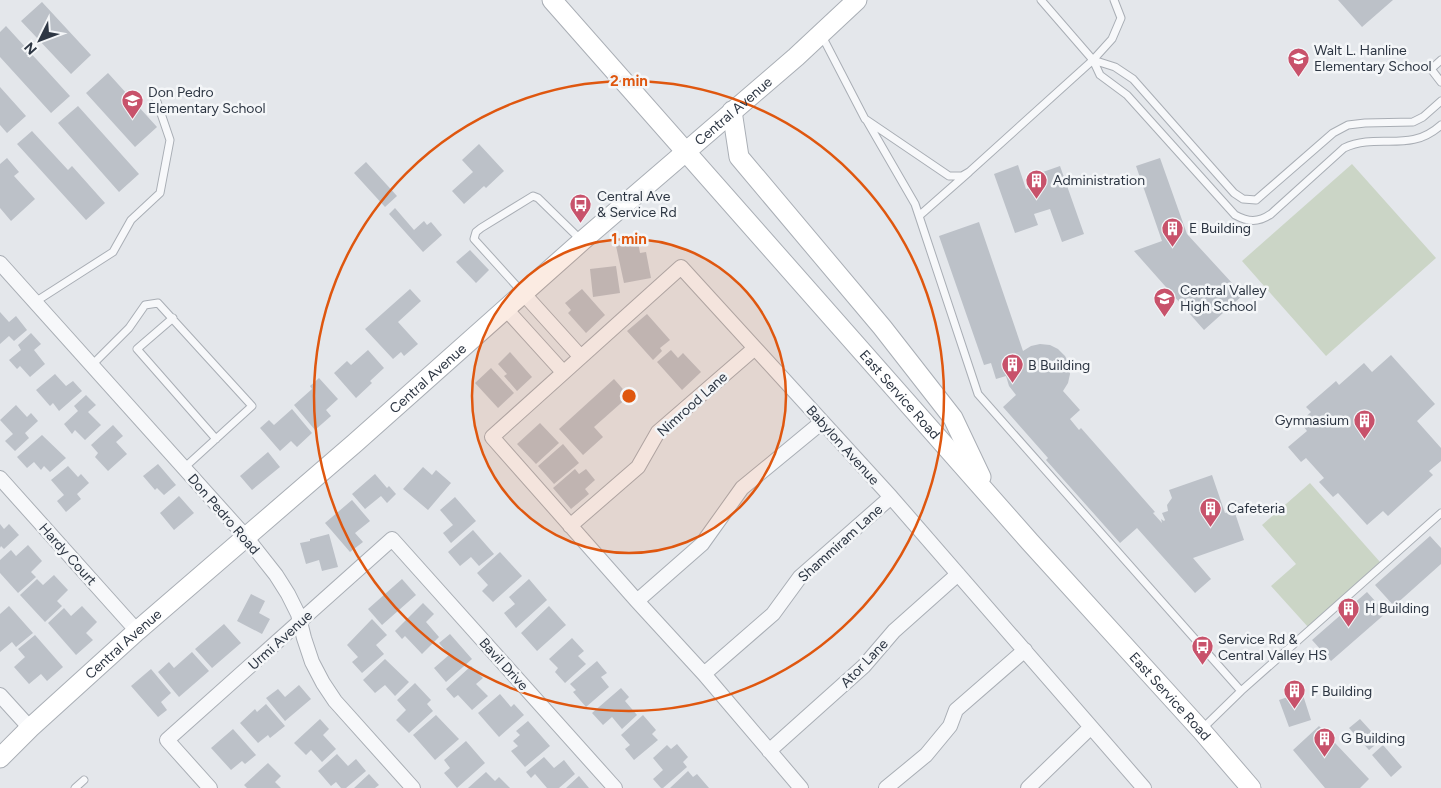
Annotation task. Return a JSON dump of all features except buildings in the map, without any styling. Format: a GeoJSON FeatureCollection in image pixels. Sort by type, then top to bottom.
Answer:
{"type":"FeatureCollection","features":[{"type":"Feature","properties":{"kind":"street","name":"East Service Road"},"geometry":{"type":"LineString","coordinates":[[552,0],[990,497],[1201,730],[1251,788]]}},
{"type":"Feature","properties":{"kind":"street","name":"Central Avenue"},"geometry":{"type":"LineString","coordinates":[[0,758],[30,728],[137,631],[355,443],[505,308],[796,57],[857,0]]}},
{"type":"Feature","properties":{"kind":"street"},"geometry":{"type":"LineString","coordinates":[[732,111],[739,157],[882,327],[953,418],[990,497]]}},
{"type":"Feature","properties":{"kind":"street","name":"Don Pedro Road"},"geometry":{"type":"LineString","coordinates":[[0,263],[246,537],[276,575],[288,594],[300,622],[312,662],[323,683],[335,701],[413,788]]}},
{"type":"Feature","properties":{"kind":"street","name":"Babylon Avenue"},"geometry":{"type":"LineString","coordinates":[[801,788],[704,674],[570,526],[492,436],[681,267],[891,497],[1144,788]]}},
{"type":"Feature","properties":{"kind":"street"},"geometry":{"type":"LineString","coordinates":[[523,293],[580,356]]}},
{"type":"Feature","properties":{"kind":"street"},"geometry":{"type":"LineString","coordinates":[[505,308],[563,372]]}},
{"type":"Feature","properties":{"kind":"street","name":"Nimrood Lane"},"geometry":{"type":"LineString","coordinates":[[570,526],[638,467],[658,432],[755,348]]}},
{"type":"Feature","properties":{"kind":"street"},"geometry":{"type":"LineString","coordinates":[[637,601],[702,544],[742,488],[822,422]]}},
{"type":"Feature","properties":{"kind":"street","name":"Hardy Court"},"geometry":{"type":"LineString","coordinates":[[0,478],[137,631]]}},
{"type":"Feature","properties":{"kind":"street","name":"Shammiram Lane"},"geometry":{"type":"LineString","coordinates":[[704,674],[773,614],[800,577],[891,497]]}},
{"type":"Feature","properties":{"kind":"street","name":"Urmi Avenue"},"geometry":{"type":"LineString","coordinates":[[210,788],[167,740],[392,539]]}},
{"type":"Feature","properties":{"kind":"street","name":"Bavil Drive"},"geometry":{"type":"LineString","coordinates":[[392,539],[615,788]]}},
{"type":"Feature","properties":{"kind":"street","name":"Ator Lane"},"geometry":{"type":"LineString","coordinates":[[769,751],[864,666],[894,631],[958,574]]}},
{"type":"Feature","properties":{"kind":"street"},"geometry":{"type":"LineString","coordinates":[[886,788],[926,755],[950,726],[956,710],[1025,650]]}},
{"type":"Feature","properties":{"kind":"street"},"geometry":{"type":"LineString","coordinates":[[0,695],[30,728]]}},
{"type":"Feature","properties":{"kind":"street"},"geometry":{"type":"LineString","coordinates":[[1028,788],[1091,727]]}},
{"type":"Feature","properties":{"kind":"lane"},"geometry":{"type":"LineString","coordinates":[[1041,0],[1093,60],[1100,75],[1127,94],[1235,215],[1244,220],[1263,220],[1344,148],[1355,143],[1367,141],[1399,143],[1412,141],[1436,130],[1441,125]]}},
{"type":"Feature","properties":{"kind":"lane"},"geometry":{"type":"LineString","coordinates":[[919,216],[1093,60],[1112,39],[1122,18],[1114,0]]}},
{"type":"Feature","properties":{"kind":"lane"},"geometry":{"type":"LineString","coordinates":[[820,34],[865,119],[915,204],[978,394],[1241,691]]}},
{"type":"Feature","properties":{"kind":"lane"},"geometry":{"type":"LineString","coordinates":[[1093,60],[1115,67],[1133,79],[1234,193],[1243,199],[1256,200],[1333,133],[1348,125],[1413,122],[1423,118],[1441,102]]}},
{"type":"Feature","properties":{"kind":"lane"},"geometry":{"type":"LineString","coordinates":[[1441,60],[1431,68],[1441,82]]}},
{"type":"Feature","properties":{"kind":"lane"},"geometry":{"type":"LineString","coordinates":[[35,302],[113,252],[131,220],[160,193],[170,140],[154,93]]}},
{"type":"Feature","properties":{"kind":"lane"},"geometry":{"type":"LineString","coordinates":[[865,119],[949,176],[962,176],[968,172]]}},
{"type":"Feature","properties":{"kind":"lane"},"geometry":{"type":"LineString","coordinates":[[523,293],[474,239],[476,232],[533,196],[538,198],[582,241]]}},
{"type":"Feature","properties":{"kind":"lane"},"geometry":{"type":"LineString","coordinates":[[92,365],[129,328],[144,304],[158,303],[252,406],[184,468]]}},
{"type":"Feature","properties":{"kind":"lane"},"geometry":{"type":"LineString","coordinates":[[172,318],[137,350],[216,439]]}},
{"type":"Feature","properties":{"kind":"lane"},"geometry":{"type":"LineString","coordinates":[[1201,730],[1241,691],[1441,513]]}},
{"type":"Feature","properties":{"kind":"lane"},"geometry":{"type":"LineString","coordinates":[[74,788],[84,780]]}},
{"type":"Feature","properties":{"kind":"green space"},"geometry":{"type":"Polygon","coordinates":[[[1352,164],[1436,258],[1326,356],[1242,261],[1352,164]]]}},
{"type":"Feature","properties":{"kind":"green space"},"geometry":{"type":"Polygon","coordinates":[[[1310,483],[1380,562],[1308,627],[1271,586],[1296,564],[1262,525],[1310,483]]]}},
{"type":"Feature","properties":{"kind":"place","name":"Walt L. Hanline Elementary School"},"geometry":{"type":"Point","coordinates":[1298,77]}},
{"type":"Feature","properties":{"kind":"place","name":"Don Pedro Elementary School"},"geometry":{"type":"Point","coordinates":[132,119]}},
{"type":"Feature","properties":{"kind":"place","name":"Administration"},"geometry":{"type":"Point","coordinates":[1037,199]}},
{"type":"Feature","properties":{"kind":"place","name":"Central Ave & Service Rd"},"geometry":{"type":"Point","coordinates":[581,223]}},
{"type":"Feature","properties":{"kind":"place","name":"E Building"},"geometry":{"type":"Point","coordinates":[1173,247]}},
{"type":"Feature","properties":{"kind":"place","name":"Central Valley High School"},"geometry":{"type":"Point","coordinates":[1164,317]}},
{"type":"Feature","properties":{"kind":"place","name":"B Building"},"geometry":{"type":"Point","coordinates":[1012,384]}},
{"type":"Feature","properties":{"kind":"place","name":"Gymnasium"},"geometry":{"type":"Point","coordinates":[1365,439]}},
{"type":"Feature","properties":{"kind":"place","name":"Cafeteria"},"geometry":{"type":"Point","coordinates":[1211,527]}},
{"type":"Feature","properties":{"kind":"place","name":"H Building"},"geometry":{"type":"Point","coordinates":[1349,627]}},
{"type":"Feature","properties":{"kind":"place","name":"Service Rd & Central Valley HS"},"geometry":{"type":"Point","coordinates":[1202,666]}},
{"type":"Feature","properties":{"kind":"place","name":"F Building"},"geometry":{"type":"Point","coordinates":[1295,710]}},
{"type":"Feature","properties":{"kind":"place","name":"G Building"},"geometry":{"type":"Point","coordinates":[1325,757]}}]}
